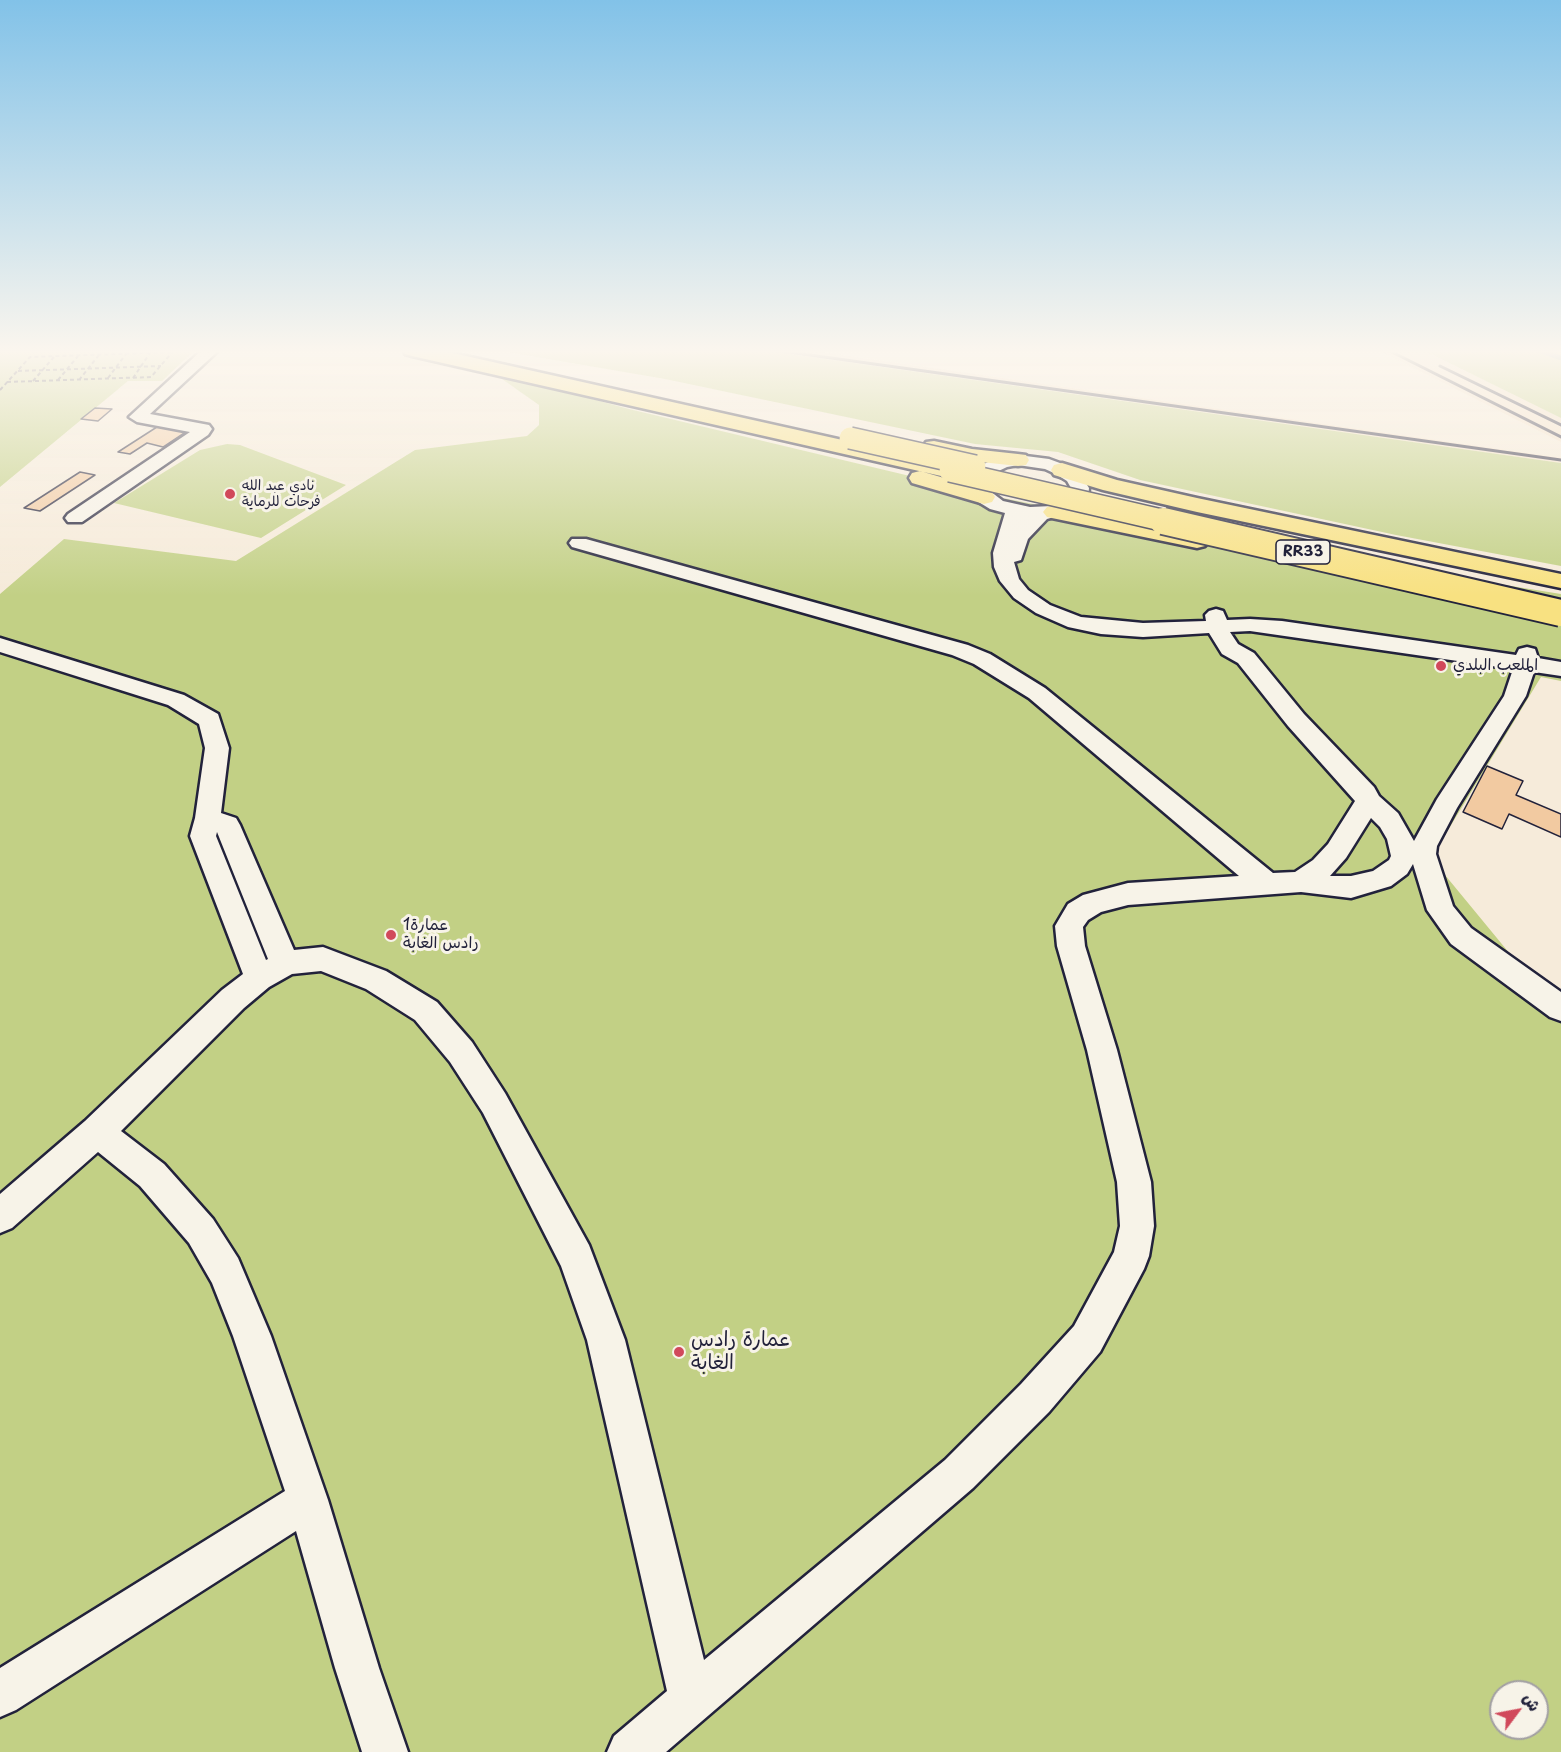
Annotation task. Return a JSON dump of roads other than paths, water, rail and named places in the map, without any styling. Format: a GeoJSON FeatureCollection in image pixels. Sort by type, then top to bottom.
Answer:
{"type":"FeatureCollection","features":[{"type":"Feature","properties":{"kind":"highway"},"geometry":{"type":"LineString","coordinates":[[721,432],[938,482],[984,497]]}},
{"type":"Feature","properties":{"kind":"highway","name":"RR33"},"geometry":{"type":"LineString","coordinates":[[798,432],[1560,595]]}},
{"type":"Feature","properties":{"kind":"highway"},"geometry":{"type":"LineString","coordinates":[[865,432],[972,455],[1018,460]]}},
{"type":"Feature","properties":{"kind":"highway"},"geometry":{"type":"LineString","coordinates":[[1062,470],[1111,485],[1560,595]]}},
{"type":"Feature","properties":{"kind":"highway"},"geometry":{"type":"LineString","coordinates":[[1051,512],[1128,525],[1561,626]]}},
{"type":"Feature","properties":{"kind":"street"},"geometry":{"type":"LineString","coordinates":[[75,518],[201,432]]}},
{"type":"Feature","properties":{"kind":"street"},"geometry":{"type":"LineString","coordinates":[[1051,512],[1014,511],[997,505],[984,497],[977,489],[976,480],[981,472],[990,466],[1018,460],[1041,462],[1062,470],[1074,478],[1080,488],[1078,498],[1070,506],[1051,512],[1040,515],[1019,537],[1014,561],[1026,582],[1049,600],[1088,615],[1126,620],[1251,620],[1310,631],[1527,658],[1561,659]]}},
{"type":"Feature","properties":{"kind":"street"},"geometry":{"type":"LineString","coordinates":[[1014,511],[1003,553],[1004,567],[1010,581],[1021,594],[1043,609],[1076,622],[1101,627],[1143,630],[1216,621]]}},
{"type":"Feature","properties":{"kind":"street"},"geometry":{"type":"LineString","coordinates":[[579,543],[960,650],[982,659],[1037,693],[1266,883]]}},
{"type":"Feature","properties":{"kind":"street"},"geometry":{"type":"LineString","coordinates":[[1246,658],[1251,620]]}},
{"type":"Feature","properties":{"kind":"street"},"geometry":{"type":"LineString","coordinates":[[630,1752],[893,1531],[990,1443],[1035,1398],[1087,1339],[1127,1265],[1137,1226],[1134,1182],[1102,1050],[1071,946],[1070,927],[1078,912],[1093,903],[1128,894],[1266,883],[1301,882],[1351,887],[1381,879],[1398,867],[1404,856],[1400,838],[1389,820],[1368,801],[1365,793],[1296,720],[1246,658],[1230,649],[1216,621]]}},
{"type":"Feature","properties":{"kind":"street"},"geometry":{"type":"LineString","coordinates":[[0,645],[176,700],[210,720],[217,748],[208,818],[203,836],[272,971]]}},
{"type":"Feature","properties":{"kind":"street"},"geometry":{"type":"LineString","coordinates":[[1527,658],[1561,669]]}},
{"type":"Feature","properties":{"kind":"street"},"geometry":{"type":"LineString","coordinates":[[1527,658],[1515,696],[1446,806],[1424,846],[1423,854],[1441,910],[1461,936],[1561,1008]]}},
{"type":"Feature","properties":{"kind":"street"},"geometry":{"type":"LineString","coordinates":[[1301,882],[1322,867],[1336,851],[1368,801]]}},
{"type":"Feature","properties":{"kind":"street"},"geometry":{"type":"LineString","coordinates":[[0,1216],[97,1131],[207,1023],[272,971],[306,959],[323,959],[376,980],[426,1011],[461,1052],[494,1103],[576,1258],[606,1340],[691,1699]]}},
{"type":"Feature","properties":{"kind":"street"},"geometry":{"type":"LineString","coordinates":[[97,1131],[152,1175],[201,1231],[225,1271],[252,1336],[308,1500],[357,1668],[385,1752]]}},
{"type":"Feature","properties":{"kind":"street"},"geometry":{"type":"LineString","coordinates":[[0,1694],[308,1500]]}},
{"type":"Feature","properties":{"kind":"railway"},"geometry":{"type":"LineString","coordinates":[[1359,432],[1561,460]]}},
{"type":"Feature","properties":{"kind":"railway"},"geometry":{"type":"LineString","coordinates":[[1551,432],[1561,437]]}},
{"type":"Feature","properties":{"kind":"place","name":"نادي عبد الله فرحات للرماية"},"geometry":{"type":"Point","coordinates":[230,494]}},
{"type":"Feature","properties":{"kind":"place","name":"الملعب البلدي"},"geometry":{"type":"Point","coordinates":[1441,666]}},
{"type":"Feature","properties":{"kind":"place","name":"1عمارة رادس الغابة"},"geometry":{"type":"Point","coordinates":[391,935]}},
{"type":"Feature","properties":{"kind":"place","name":"عمارة رادس الغابة"},"geometry":{"type":"Point","coordinates":[679,1352]}}]}
